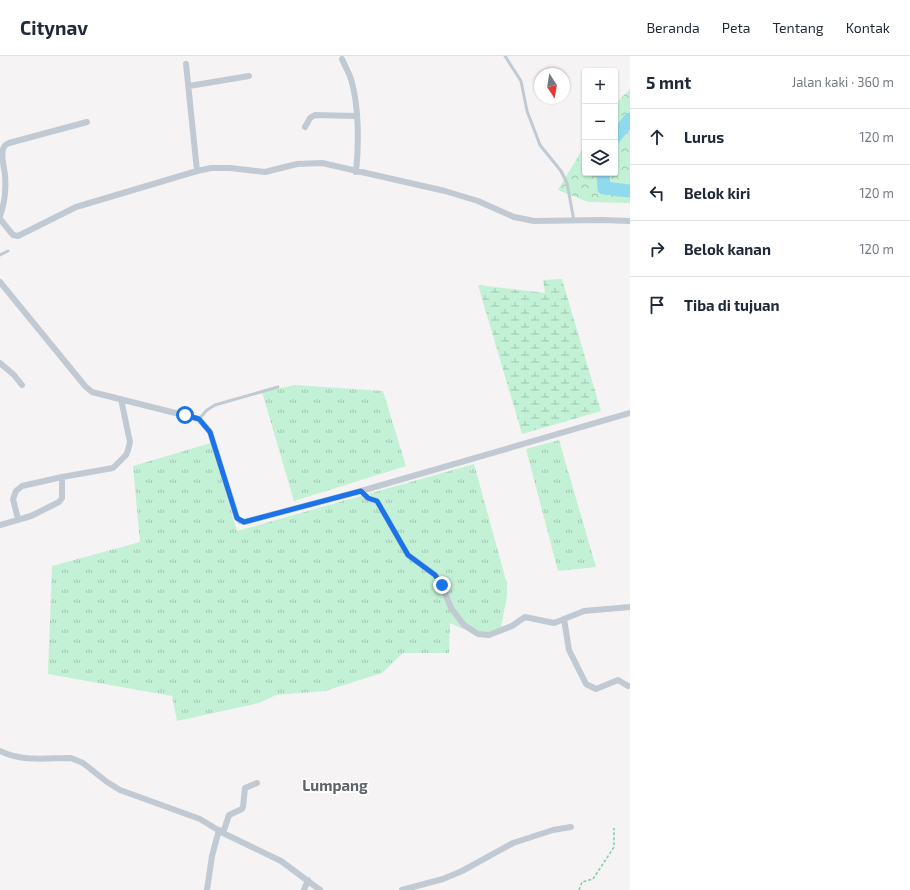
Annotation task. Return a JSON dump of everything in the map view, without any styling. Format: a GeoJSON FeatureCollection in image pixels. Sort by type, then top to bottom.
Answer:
{"type":"FeatureCollection","features":[{"type":"Feature","properties":{"kind":"street"},"geometry":{"type":"LineString","coordinates":[[342,59],[352,84],[356,116],[359,150],[356,172]]}},
{"type":"Feature","properties":{"kind":"street"},"geometry":{"type":"LineString","coordinates":[[186,64],[197,171]]}},
{"type":"Feature","properties":{"kind":"street"},"geometry":{"type":"LineString","coordinates":[[189,86],[249,76]]}},
{"type":"Feature","properties":{"kind":"street"},"geometry":{"type":"LineString","coordinates":[[305,127],[310,118],[315,115],[356,116]]}},
{"type":"Feature","properties":{"kind":"street"},"geometry":{"type":"LineString","coordinates":[[87,122],[9,143],[3,149],[5,187],[3,208],[0,217],[13,235],[18,236],[76,207],[197,171],[211,168],[230,168],[265,172],[307,163],[322,163],[356,172],[445,191],[478,201],[524,220],[630,221]]}},
{"type":"Feature","properties":{"kind":"street"},"geometry":{"type":"LineString","coordinates":[[0,282],[85,386],[92,392],[199,419],[210,432],[237,518],[244,522],[361,491],[630,412]]}},
{"type":"Feature","properties":{"kind":"street"},"geometry":{"type":"LineString","coordinates":[[0,363],[14,374],[22,385]]}},
{"type":"Feature","properties":{"kind":"street"},"geometry":{"type":"LineString","coordinates":[[18,519],[13,499],[16,491],[22,486],[113,468],[126,454],[130,442],[121,399]]}},
{"type":"Feature","properties":{"kind":"street"},"geometry":{"type":"LineString","coordinates":[[0,525],[31,516],[59,502],[62,498],[62,477]]}},
{"type":"Feature","properties":{"kind":"street"},"geometry":{"type":"LineString","coordinates":[[361,491],[368,498],[377,501],[408,555],[435,575],[442,585],[451,608],[464,625],[478,634],[489,635],[512,626],[525,617],[554,622],[584,611],[630,607]]}},
{"type":"Feature","properties":{"kind":"street"},"geometry":{"type":"LineString","coordinates":[[564,619],[569,650],[586,684],[596,689],[618,680],[628,686]]}},
{"type":"Feature","properties":{"kind":"street"},"geometry":{"type":"LineString","coordinates":[[0,751],[20,758],[77,759],[120,790],[200,819],[281,861],[320,890]]}},
{"type":"Feature","properties":{"kind":"street"},"geometry":{"type":"LineString","coordinates":[[208,890],[212,856],[221,831],[229,815],[242,809],[245,788],[256,783]]}},
{"type":"Feature","properties":{"kind":"street"},"geometry":{"type":"LineString","coordinates":[[402,890],[462,871],[513,842],[553,830],[571,827]]}},
{"type":"Feature","properties":{"kind":"street"},"geometry":{"type":"LineString","coordinates":[[304,890],[308,880]]}},
{"type":"Feature","properties":{"kind":"lane"},"geometry":{"type":"LineString","coordinates":[[505,56],[521,81],[527,111],[540,145],[561,172],[567,183],[574,221]]}},
{"type":"Feature","properties":{"kind":"lane"},"geometry":{"type":"LineString","coordinates":[[0,256],[8,251]]}},
{"type":"Feature","properties":{"kind":"lane"},"geometry":{"type":"LineString","coordinates":[[199,419],[214,405],[278,387]]}},
{"type":"Feature","properties":{"kind":"path"},"geometry":{"type":"LineString","coordinates":[[579,890],[582,882],[594,879],[614,847],[614,828]]}},
{"type":"Feature","properties":{"kind":"green space"},"geometry":{"type":"Polygon","coordinates":[[[630,89],[630,203],[588,202],[558,190],[582,150],[582,176],[618,176],[618,101],[630,89]]]}},
{"type":"Feature","properties":{"kind":"green space"},"geometry":{"type":"Polygon","coordinates":[[[562,279],[601,411],[522,434],[478,285],[545,293],[543,280],[562,279]]]}},
{"type":"Feature","properties":{"kind":"green space"},"geometry":{"type":"Polygon","coordinates":[[[295,385],[383,391],[406,466],[294,501],[262,392],[295,385]]]}},
{"type":"Feature","properties":{"kind":"green space"},"geometry":{"type":"Polygon","coordinates":[[[559,440],[596,567],[558,571],[526,449],[559,440]]]}},
{"type":"Feature","properties":{"kind":"green space"},"geometry":{"type":"Polygon","coordinates":[[[211,443],[237,531],[474,464],[507,584],[507,596],[500,632],[486,634],[474,633],[450,623],[449,653],[403,653],[382,673],[325,691],[276,695],[259,703],[177,721],[172,696],[48,674],[52,566],[140,542],[133,466],[211,443]]]}},
{"type":"Feature","properties":{"kind":"waterway"},"geometry":{"type":"LineString","coordinates":[[618,133],[630,119]]}},
{"type":"Feature","properties":{"kind":"waterway"},"geometry":{"type":"LineString","coordinates":[[603,176],[604,188],[630,191]]}},
{"type":"Feature","properties":{"kind":"district","name":"Lumpang"},"geometry":{"type":"Point","coordinates":[335,786]}},
{"type":"Feature","properties":{"kind":"route"},"geometry":{"type":"LineString","coordinates":[[185,415],[199,419],[210,432],[237,518],[240,521],[244,522],[361,491],[368,498],[377,501],[408,555],[435,575],[442,585]]}}]}
